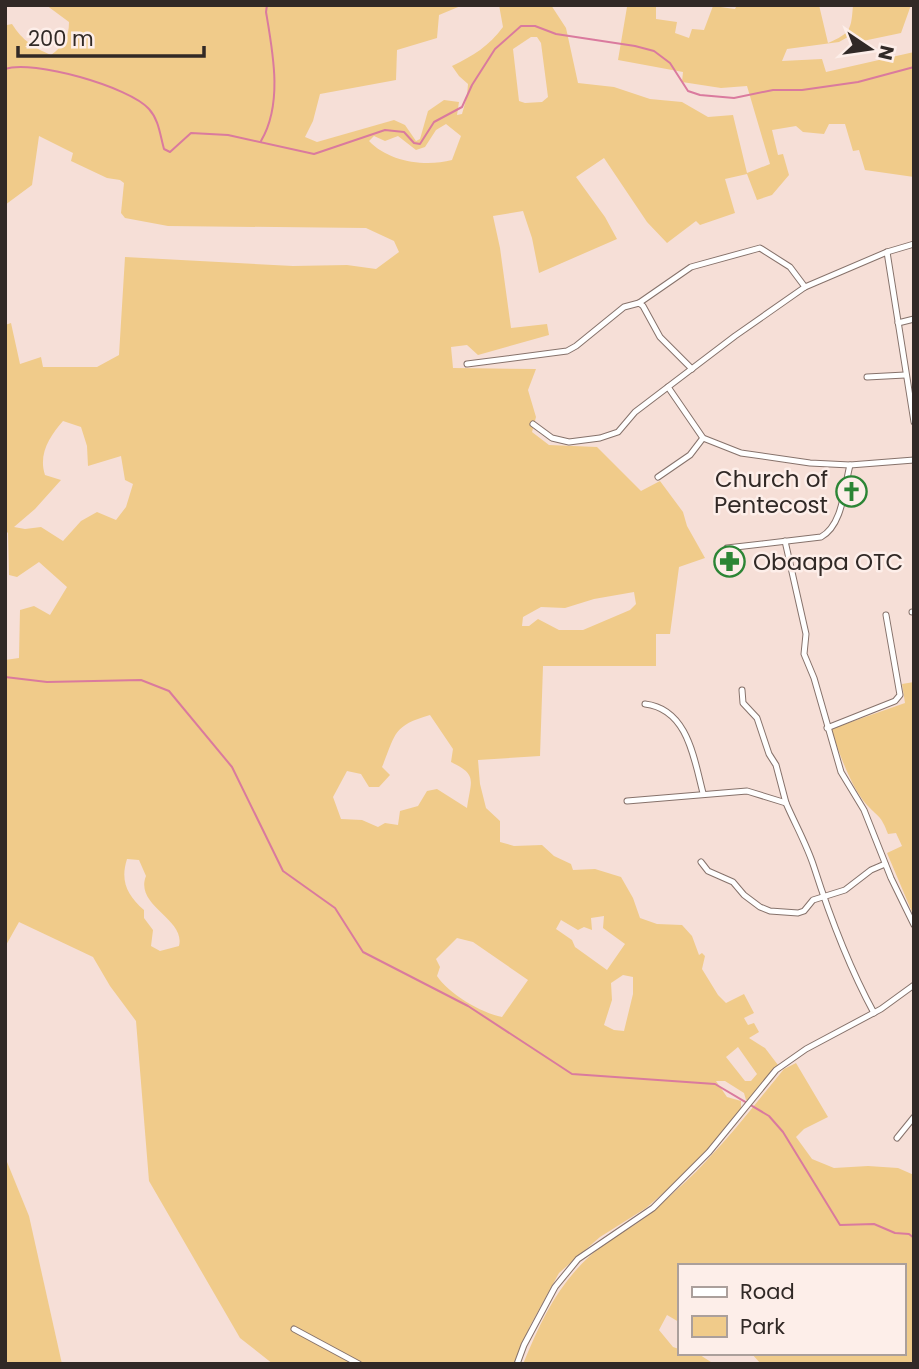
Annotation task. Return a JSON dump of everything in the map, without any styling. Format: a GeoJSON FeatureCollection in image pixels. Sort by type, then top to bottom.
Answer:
{"type":"FeatureCollection","features":[{"type":"Feature","properties":{"kind":"street"},"geometry":{"type":"LineString","coordinates":[[533,424],[552,438],[569,442],[600,438],[618,432],[635,412],[805,287],[887,252],[914,244]]}},
{"type":"Feature","properties":{"kind":"street"},"geometry":{"type":"LineString","coordinates":[[467,364],[567,351],[624,307],[639,303],[691,267],[760,248],[790,267],[805,287]]}},
{"type":"Feature","properties":{"kind":"street"},"geometry":{"type":"LineString","coordinates":[[887,252],[914,422]]}},
{"type":"Feature","properties":{"kind":"street"},"geometry":{"type":"LineString","coordinates":[[639,303],[660,337],[692,369]]}},
{"type":"Feature","properties":{"kind":"street"},"geometry":{"type":"LineString","coordinates":[[898,323],[914,319]]}},
{"type":"Feature","properties":{"kind":"street"},"geometry":{"type":"LineString","coordinates":[[867,377],[905,375]]}},
{"type":"Feature","properties":{"kind":"street"},"geometry":{"type":"LineString","coordinates":[[668,387],[703,438],[741,453],[810,463],[850,465],[914,460]]}},
{"type":"Feature","properties":{"kind":"street"},"geometry":{"type":"LineString","coordinates":[[658,477],[690,456],[703,438]]}},
{"type":"Feature","properties":{"kind":"street"},"geometry":{"type":"LineString","coordinates":[[727,548],[821,537],[830,532],[837,518],[850,465]]}},
{"type":"Feature","properties":{"kind":"street"},"geometry":{"type":"LineString","coordinates":[[785,541],[806,635],[804,654],[814,678],[841,772],[877,837],[885,864],[914,925]]}},
{"type":"Feature","properties":{"kind":"street"},"geometry":{"type":"LineString","coordinates":[[827,728],[895,701],[900,695],[886,615]]}},
{"type":"Feature","properties":{"kind":"street"},"geometry":{"type":"LineString","coordinates":[[742,690],[743,703],[757,718],[769,754],[776,765],[786,803],[805,844],[861,989],[874,1013]]}},
{"type":"Feature","properties":{"kind":"street"},"geometry":{"type":"LineString","coordinates":[[645,704],[659,705],[671,712],[682,727],[692,749],[703,793]]}},
{"type":"Feature","properties":{"kind":"street"},"geometry":{"type":"LineString","coordinates":[[627,801],[747,791],[786,803]]}},
{"type":"Feature","properties":{"kind":"street"},"geometry":{"type":"LineString","coordinates":[[701,862],[708,871],[733,882],[744,895],[770,911],[801,913],[813,900],[845,890],[871,870],[885,864]]}},
{"type":"Feature","properties":{"kind":"street"},"geometry":{"type":"LineString","coordinates":[[517,1364],[524,1345],[555,1287],[578,1259],[653,1208],[709,1152],[776,1070],[806,1049],[874,1013],[914,985]]}},
{"type":"Feature","properties":{"kind":"street"},"geometry":{"type":"LineString","coordinates":[[897,1138],[914,1117]]}},
{"type":"Feature","properties":{"kind":"street"},"geometry":{"type":"LineString","coordinates":[[294,1329],[359,1364]]}},
{"type":"Feature","properties":{"kind":"green space"},"geometry":{"type":"Polygon","coordinates":[[[46,5],[463,5],[439,15],[437,38],[397,50],[396,80],[320,94],[313,121],[305,137],[317,142],[394,120],[405,125],[416,141],[420,139],[428,111],[444,100],[459,102],[457,115],[462,114],[468,84],[452,66],[480,50],[503,27],[499,5],[551,5],[566,28],[578,83],[614,87],[650,99],[682,102],[708,117],[733,115],[747,173],[770,164],[747,86],[721,88],[682,82],[683,72],[618,60],[627,7],[625,5],[656,5],[656,19],[677,22],[675,33],[689,38],[692,29],[704,30],[713,6],[735,9],[737,5],[819,5],[828,43],[848,30],[853,5],[911,5],[901,33],[858,42],[853,34],[839,42],[787,49],[782,61],[822,59],[826,72],[914,52],[914,177],[865,170],[859,150],[853,151],[845,124],[829,124],[824,134],[803,132],[796,126],[772,130],[778,155],[783,154],[789,175],[772,195],[757,200],[747,174],[725,179],[735,213],[700,225],[696,221],[667,243],[647,222],[604,158],[576,177],[605,217],[617,239],[539,273],[523,211],[493,216],[511,328],[547,324],[549,335],[478,355],[467,345],[451,347],[453,368],[536,369],[528,390],[536,417],[532,432],[549,445],[597,447],[641,491],[660,481],[683,512],[687,526],[705,558],[679,567],[670,634],[656,634],[656,666],[543,666],[540,756],[478,760],[486,808],[500,821],[500,842],[514,846],[542,845],[554,856],[571,864],[573,870],[595,869],[621,877],[640,918],[657,924],[682,925],[692,936],[699,955],[702,953],[705,956],[702,969],[718,995],[726,1003],[744,994],[754,1013],[744,1018],[748,1025],[754,1023],[759,1032],[749,1038],[765,1048],[778,1065],[749,1100],[746,1100],[744,1093],[725,1081],[716,1081],[727,1097],[741,1101],[741,1109],[709,1148],[667,1190],[646,1208],[600,1237],[559,1273],[530,1326],[514,1364],[273,1364],[240,1338],[149,1181],[136,1021],[93,957],[19,922],[5,947],[5,660],[19,658],[20,610],[34,606],[50,615],[67,587],[39,562],[17,577],[9,575],[8,533],[5,530],[5,325],[11,323],[20,364],[41,357],[43,367],[97,367],[119,355],[125,257],[293,266],[347,265],[376,269],[399,252],[394,241],[366,228],[168,226],[125,218],[121,213],[124,183],[71,161],[73,153],[39,136],[32,185],[5,205],[5,23],[12,24],[29,43],[51,55],[64,41],[69,22],[46,5]],[[531,37],[513,49],[519,101],[542,102],[548,97],[541,43],[537,37],[531,37]],[[446,124],[436,130],[425,147],[416,150],[398,136],[385,141],[374,136],[369,141],[397,158],[430,163],[452,160],[461,136],[446,124]],[[63,421],[46,446],[43,467],[45,475],[61,480],[35,509],[14,527],[41,527],[63,541],[81,521],[97,512],[116,520],[126,507],[133,484],[125,480],[121,456],[88,466],[87,446],[81,427],[63,421]],[[634,592],[594,599],[565,608],[541,607],[523,617],[522,626],[529,626],[538,619],[559,630],[583,630],[630,610],[636,604],[634,592]],[[430,715],[402,728],[393,739],[382,767],[390,775],[379,787],[369,787],[361,774],[347,771],[333,797],[341,819],[362,820],[378,827],[385,823],[398,825],[400,811],[418,806],[427,791],[437,789],[467,808],[471,779],[465,771],[451,762],[453,749],[430,715]],[[127,859],[124,874],[129,893],[144,910],[144,918],[153,930],[151,946],[160,951],[179,946],[179,936],[175,928],[147,896],[144,887],[146,876],[139,860],[127,859]],[[604,916],[591,918],[592,930],[584,927],[578,930],[561,920],[556,929],[572,940],[575,947],[607,970],[625,944],[603,928],[604,916]],[[457,938],[436,959],[440,967],[437,976],[449,989],[475,1007],[502,1017],[528,980],[473,942],[457,938]],[[623,975],[611,983],[612,1000],[604,1025],[624,1031],[633,994],[633,977],[623,975]],[[738,1047],[726,1057],[745,1081],[751,1081],[757,1074],[738,1047]]]}},
{"type":"Feature","properties":{"kind":"green space"},"geometry":{"type":"Polygon","coordinates":[[[914,682],[912,912],[887,853],[902,846],[896,833],[888,834],[881,820],[855,788],[831,729],[905,703],[902,684],[914,682]]]}},
{"type":"Feature","properties":{"kind":"green space"},"geometry":{"type":"Polygon","coordinates":[[[796,1063],[828,1117],[804,1129],[796,1137],[812,1159],[834,1168],[898,1168],[914,1175],[914,1364],[761,1364],[753,1355],[905,1355],[905,1264],[678,1264],[678,1321],[667,1315],[659,1330],[673,1347],[678,1349],[678,1355],[700,1355],[714,1364],[523,1364],[557,1295],[580,1266],[610,1240],[641,1221],[684,1183],[728,1137],[784,1069],[796,1063]]]}},
{"type":"Feature","properties":{"kind":"green space"},"geometry":{"type":"Polygon","coordinates":[[[5,1157],[29,1216],[62,1364],[5,1364],[5,1157]]]}},
{"type":"Feature","properties":{"kind":"waterway"},"geometry":{"type":"LineString","coordinates":[[261,141],[268,127],[274,95],[267,5]]}},
{"type":"Feature","properties":{"kind":"waterway"},"geometry":{"type":"LineString","coordinates":[[5,69],[18,67],[57,71],[122,92],[149,109],[157,123],[164,149],[170,152],[191,133],[228,135],[314,154],[385,130],[404,132],[414,143],[420,144],[434,122],[462,107],[472,85],[495,49],[521,26],[535,26],[556,34],[654,51],[670,63],[688,91],[700,95],[734,98],[773,90],[802,90],[858,82],[914,67]]}},
{"type":"Feature","properties":{"kind":"waterway"},"geometry":{"type":"LineString","coordinates":[[5,677],[47,682],[141,680],[169,691],[232,767],[283,871],[335,908],[363,952],[468,1006],[572,1074],[715,1084],[769,1116],[783,1132],[840,1225],[874,1224],[895,1233],[909,1234],[914,1238]]}},
{"type":"Feature","properties":{"kind":"place","name":"Church of Pentecost"},"geometry":{"type":"Point","coordinates":[851,492]}},
{"type":"Feature","properties":{"kind":"place","name":"Obaapa OTC"},"geometry":{"type":"Point","coordinates":[730,562]}}]}
